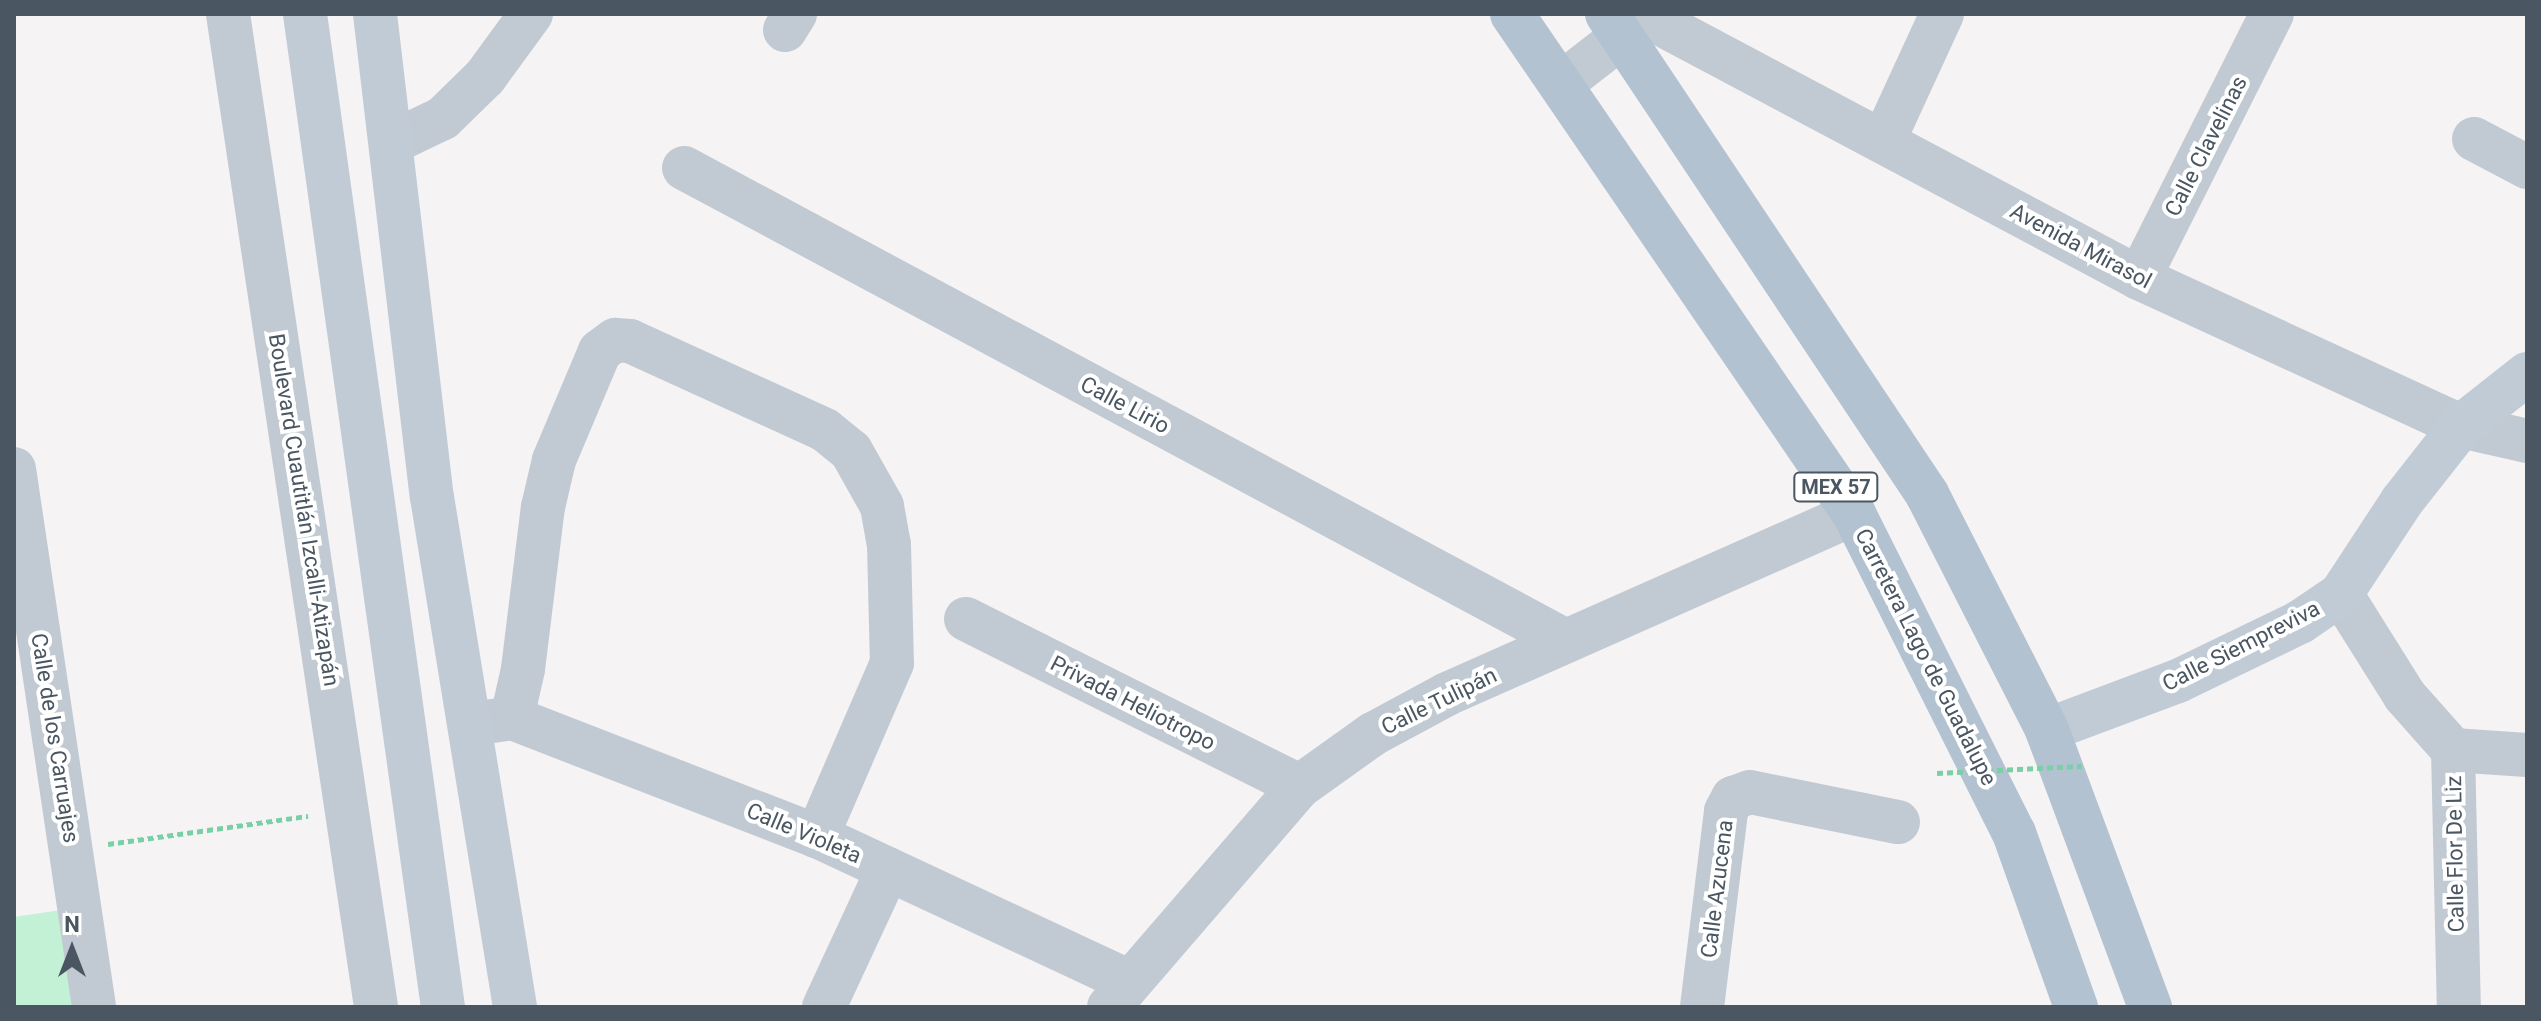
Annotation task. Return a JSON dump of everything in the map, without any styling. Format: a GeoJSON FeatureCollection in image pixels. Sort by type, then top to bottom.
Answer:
{"type":"FeatureCollection","features":[{"type":"Feature","properties":{"kind":"main road"},"geometry":{"type":"LineString","coordinates":[[305,14],[443,1007]]}},
{"type":"Feature","properties":{"kind":"main road"},"geometry":{"type":"LineString","coordinates":[[375,14],[393,142],[432,497],[491,721],[515,1007]]}},
{"type":"Feature","properties":{"kind":"main road","name":"Carretera Lago de Guadalupe"},"geometry":{"type":"LineString","coordinates":[[1512,14],[1854,514],[2014,833],[2076,1007]]}},
{"type":"Feature","properties":{"kind":"main road","name":"MEX 57"},"geometry":{"type":"LineString","coordinates":[[1633,21],[1927,494],[2047,730],[2150,1007]]}},
{"type":"Feature","properties":{"kind":"main road","name":"Calle Siempreviva"},"geometry":{"type":"LineString","coordinates":[[2047,730],[2178,681],[2300,622],[2341,594],[2402,501],[2461,426],[2527,374]]}},
{"type":"Feature","properties":{"kind":"street","name":"Boulevard Cuautitlán Izcalli-Atizapán"},"geometry":{"type":"LineString","coordinates":[[228,14],[376,1007]]}},
{"type":"Feature","properties":{"kind":"street"},"geometry":{"type":"LineString","coordinates":[[393,142],[443,118],[485,77],[531,14]]}},
{"type":"Feature","properties":{"kind":"street"},"geometry":{"type":"LineString","coordinates":[[1884,140],[1942,14]]}},
{"type":"Feature","properties":{"kind":"street","name":"Calle Clavelinas"},"geometry":{"type":"LineString","coordinates":[[2139,278],[2272,14]]}},
{"type":"Feature","properties":{"kind":"street"},"geometry":{"type":"LineString","coordinates":[[1562,83],[1633,21]]}},
{"type":"Feature","properties":{"kind":"street","name":"Avenida Mirasol"},"geometry":{"type":"LineString","coordinates":[[1633,21],[1884,140],[2139,278],[2461,426],[2527,441]]}},
{"type":"Feature","properties":{"kind":"street"},"geometry":{"type":"LineString","coordinates":[[2474,139],[2527,167]]}},
{"type":"Feature","properties":{"kind":"street","name":"Calle Lirio"},"geometry":{"type":"LineString","coordinates":[[684,168],[1566,641]]}},
{"type":"Feature","properties":{"kind":"street"},"geometry":{"type":"LineString","coordinates":[[491,721],[523,669],[543,507],[554,460],[600,351],[615,340],[630,341],[825,430],[851,451],[882,506],[889,544],[892,663],[817,836]]}},
{"type":"Feature","properties":{"kind":"street","name":"Calle de los Carruajes"},"geometry":{"type":"LineString","coordinates":[[14,469],[94,1007]]}},
{"type":"Feature","properties":{"kind":"street","name":"Calle Tulipán"},"geometry":{"type":"LineString","coordinates":[[1117,1000],[1300,786],[1397,721],[1447,694],[1854,514]]}},
{"type":"Feature","properties":{"kind":"street","name":"Calle Flor De Liz"},"geometry":{"type":"LineString","coordinates":[[2341,594],[2405,696],[2453,750],[2459,1007]]}},
{"type":"Feature","properties":{"kind":"street","name":"Privada Heliotropo"},"geometry":{"type":"LineString","coordinates":[[966,619],[1300,786]]}},
{"type":"Feature","properties":{"kind":"street","name":"Calle Violeta"},"geometry":{"type":"LineString","coordinates":[[491,721],[817,836],[888,869],[1117,1000]]}},
{"type":"Feature","properties":{"kind":"street"},"geometry":{"type":"LineString","coordinates":[[2453,750],[2527,755]]}},
{"type":"Feature","properties":{"kind":"street","name":"Calle Azucena"},"geometry":{"type":"LineString","coordinates":[[1702,1007],[1726,811],[1733,798],[1750,792],[1898,822]]}},
{"type":"Feature","properties":{"kind":"street"},"geometry":{"type":"LineString","coordinates":[[824,1007],[888,869]]}},
{"type":"Feature","properties":{"kind":"path"},"geometry":{"type":"LineString","coordinates":[[1937,773],[2082,766]]}},
{"type":"Feature","properties":{"kind":"path"},"geometry":{"type":"LineString","coordinates":[[71,849],[347,811]]}},
{"type":"Feature","properties":{"kind":"green space"},"geometry":{"type":"Polygon","coordinates":[[[68,909],[80,1007],[14,1007],[14,917],[68,909]]]}}]}
